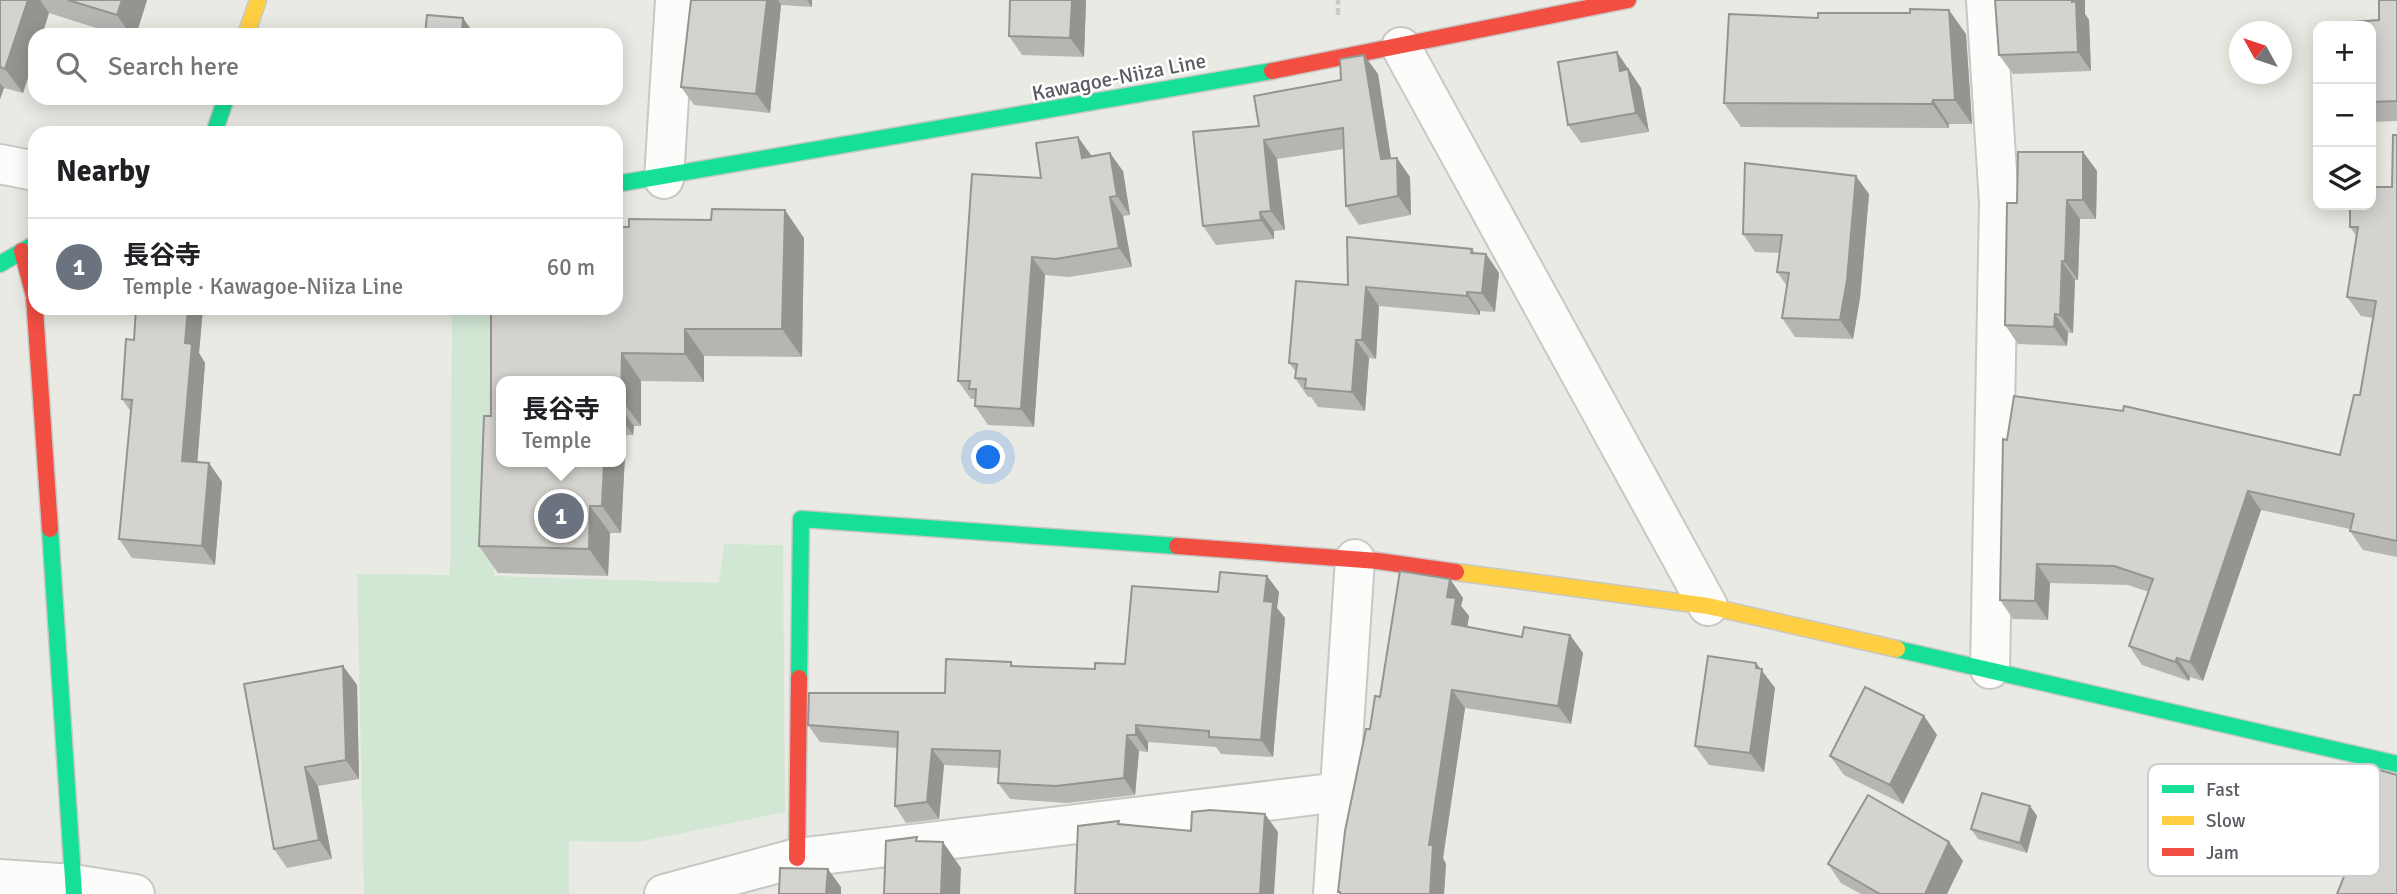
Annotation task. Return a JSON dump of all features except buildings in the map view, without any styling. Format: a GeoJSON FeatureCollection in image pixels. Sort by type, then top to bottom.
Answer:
{"type":"FeatureCollection","features":[{"type":"Feature","properties":{"kind":"street"},"geometry":{"type":"LineString","coordinates":[[248,28],[258,0]]}},
{"type":"Feature","properties":{"kind":"street"},"geometry":{"type":"LineString","coordinates":[[664,179],[675,0]]}},
{"type":"Feature","properties":{"kind":"street","name":"Kawagoe-Niiza Line"},"geometry":{"type":"LineString","coordinates":[[623,183],[664,179],[1401,47],[1628,0]]}},
{"type":"Feature","properties":{"kind":"street"},"geometry":{"type":"LineString","coordinates":[[1986,0],[1999,203],[1990,669]]}},
{"type":"Feature","properties":{"kind":"street"},"geometry":{"type":"LineString","coordinates":[[1401,47],[1708,606]]}},
{"type":"Feature","properties":{"kind":"street"},"geometry":{"type":"LineString","coordinates":[[216,126],[224,105]]}},
{"type":"Feature","properties":{"kind":"street"},"geometry":{"type":"LineString","coordinates":[[0,163],[28,169]]}},
{"type":"Feature","properties":{"kind":"street"},"geometry":{"type":"LineString","coordinates":[[0,264],[28,248]]}},
{"type":"Feature","properties":{"kind":"street"},"geometry":{"type":"LineString","coordinates":[[36,315],[73,889]]}},
{"type":"Feature","properties":{"kind":"street"},"geometry":{"type":"LineString","coordinates":[[797,858],[801,519],[1355,559],[1708,606],[2397,764]]}},
{"type":"Feature","properties":{"kind":"street"},"geometry":{"type":"LineString","coordinates":[[1333,894],[1355,559]]}},
{"type":"Feature","properties":{"kind":"street"},"geometry":{"type":"LineString","coordinates":[[664,894],[797,858],[1340,792]]}},
{"type":"Feature","properties":{"kind":"street"},"geometry":{"type":"LineString","coordinates":[[0,879],[135,894]]}},
{"type":"Feature","properties":{"kind":"green space"},"geometry":{"type":"Polygon","coordinates":[[[452,315],[500,315],[498,376],[496,376],[494,576],[719,583],[724,544],[783,545],[785,812],[639,842],[569,841],[569,894],[364,894],[357,574],[450,575],[452,315]]]}},
{"type":"Feature","properties":{"kind":"traffic: fast"},"geometry":{"type":"LineString","coordinates":[[623,183],[1272,71]]}},
{"type":"Feature","properties":{"kind":"traffic: fast"},"geometry":{"type":"LineString","coordinates":[[216,126],[224,105]]}},
{"type":"Feature","properties":{"kind":"traffic: fast"},"geometry":{"type":"LineString","coordinates":[[0,264],[28,248]]}},
{"type":"Feature","properties":{"kind":"traffic: fast"},"geometry":{"type":"LineString","coordinates":[[799,678],[801,519],[1177,546]]}},
{"type":"Feature","properties":{"kind":"traffic: fast"},"geometry":{"type":"LineString","coordinates":[[50,529],[74,894]]}},
{"type":"Feature","properties":{"kind":"traffic: fast"},"geometry":{"type":"LineString","coordinates":[[1897,649],[2397,764]]}},
{"type":"Feature","properties":{"kind":"traffic: slow"},"geometry":{"type":"LineString","coordinates":[[248,28],[258,0]]}},
{"type":"Feature","properties":{"kind":"traffic: slow"},"geometry":{"type":"LineString","coordinates":[[1456,572],[1708,606],[1897,649]]}},
{"type":"Feature","properties":{"kind":"traffic: jam"},"geometry":{"type":"LineString","coordinates":[[1272,71],[1628,0]]}},
{"type":"Feature","properties":{"kind":"traffic: jam"},"geometry":{"type":"LineString","coordinates":[[22,251],[28,274]]}},
{"type":"Feature","properties":{"kind":"traffic: jam"},"geometry":{"type":"LineString","coordinates":[[35,315],[50,529]]}},
{"type":"Feature","properties":{"kind":"traffic: jam"},"geometry":{"type":"LineString","coordinates":[[1177,546],[1378,561],[1456,572]]}},
{"type":"Feature","properties":{"kind":"traffic: jam"},"geometry":{"type":"LineString","coordinates":[[797,858],[799,678]]}},
{"type":"Feature","properties":{"kind":"place","name":"長谷寺"},"geometry":{"type":"Point","coordinates":[561,516]}}]}
